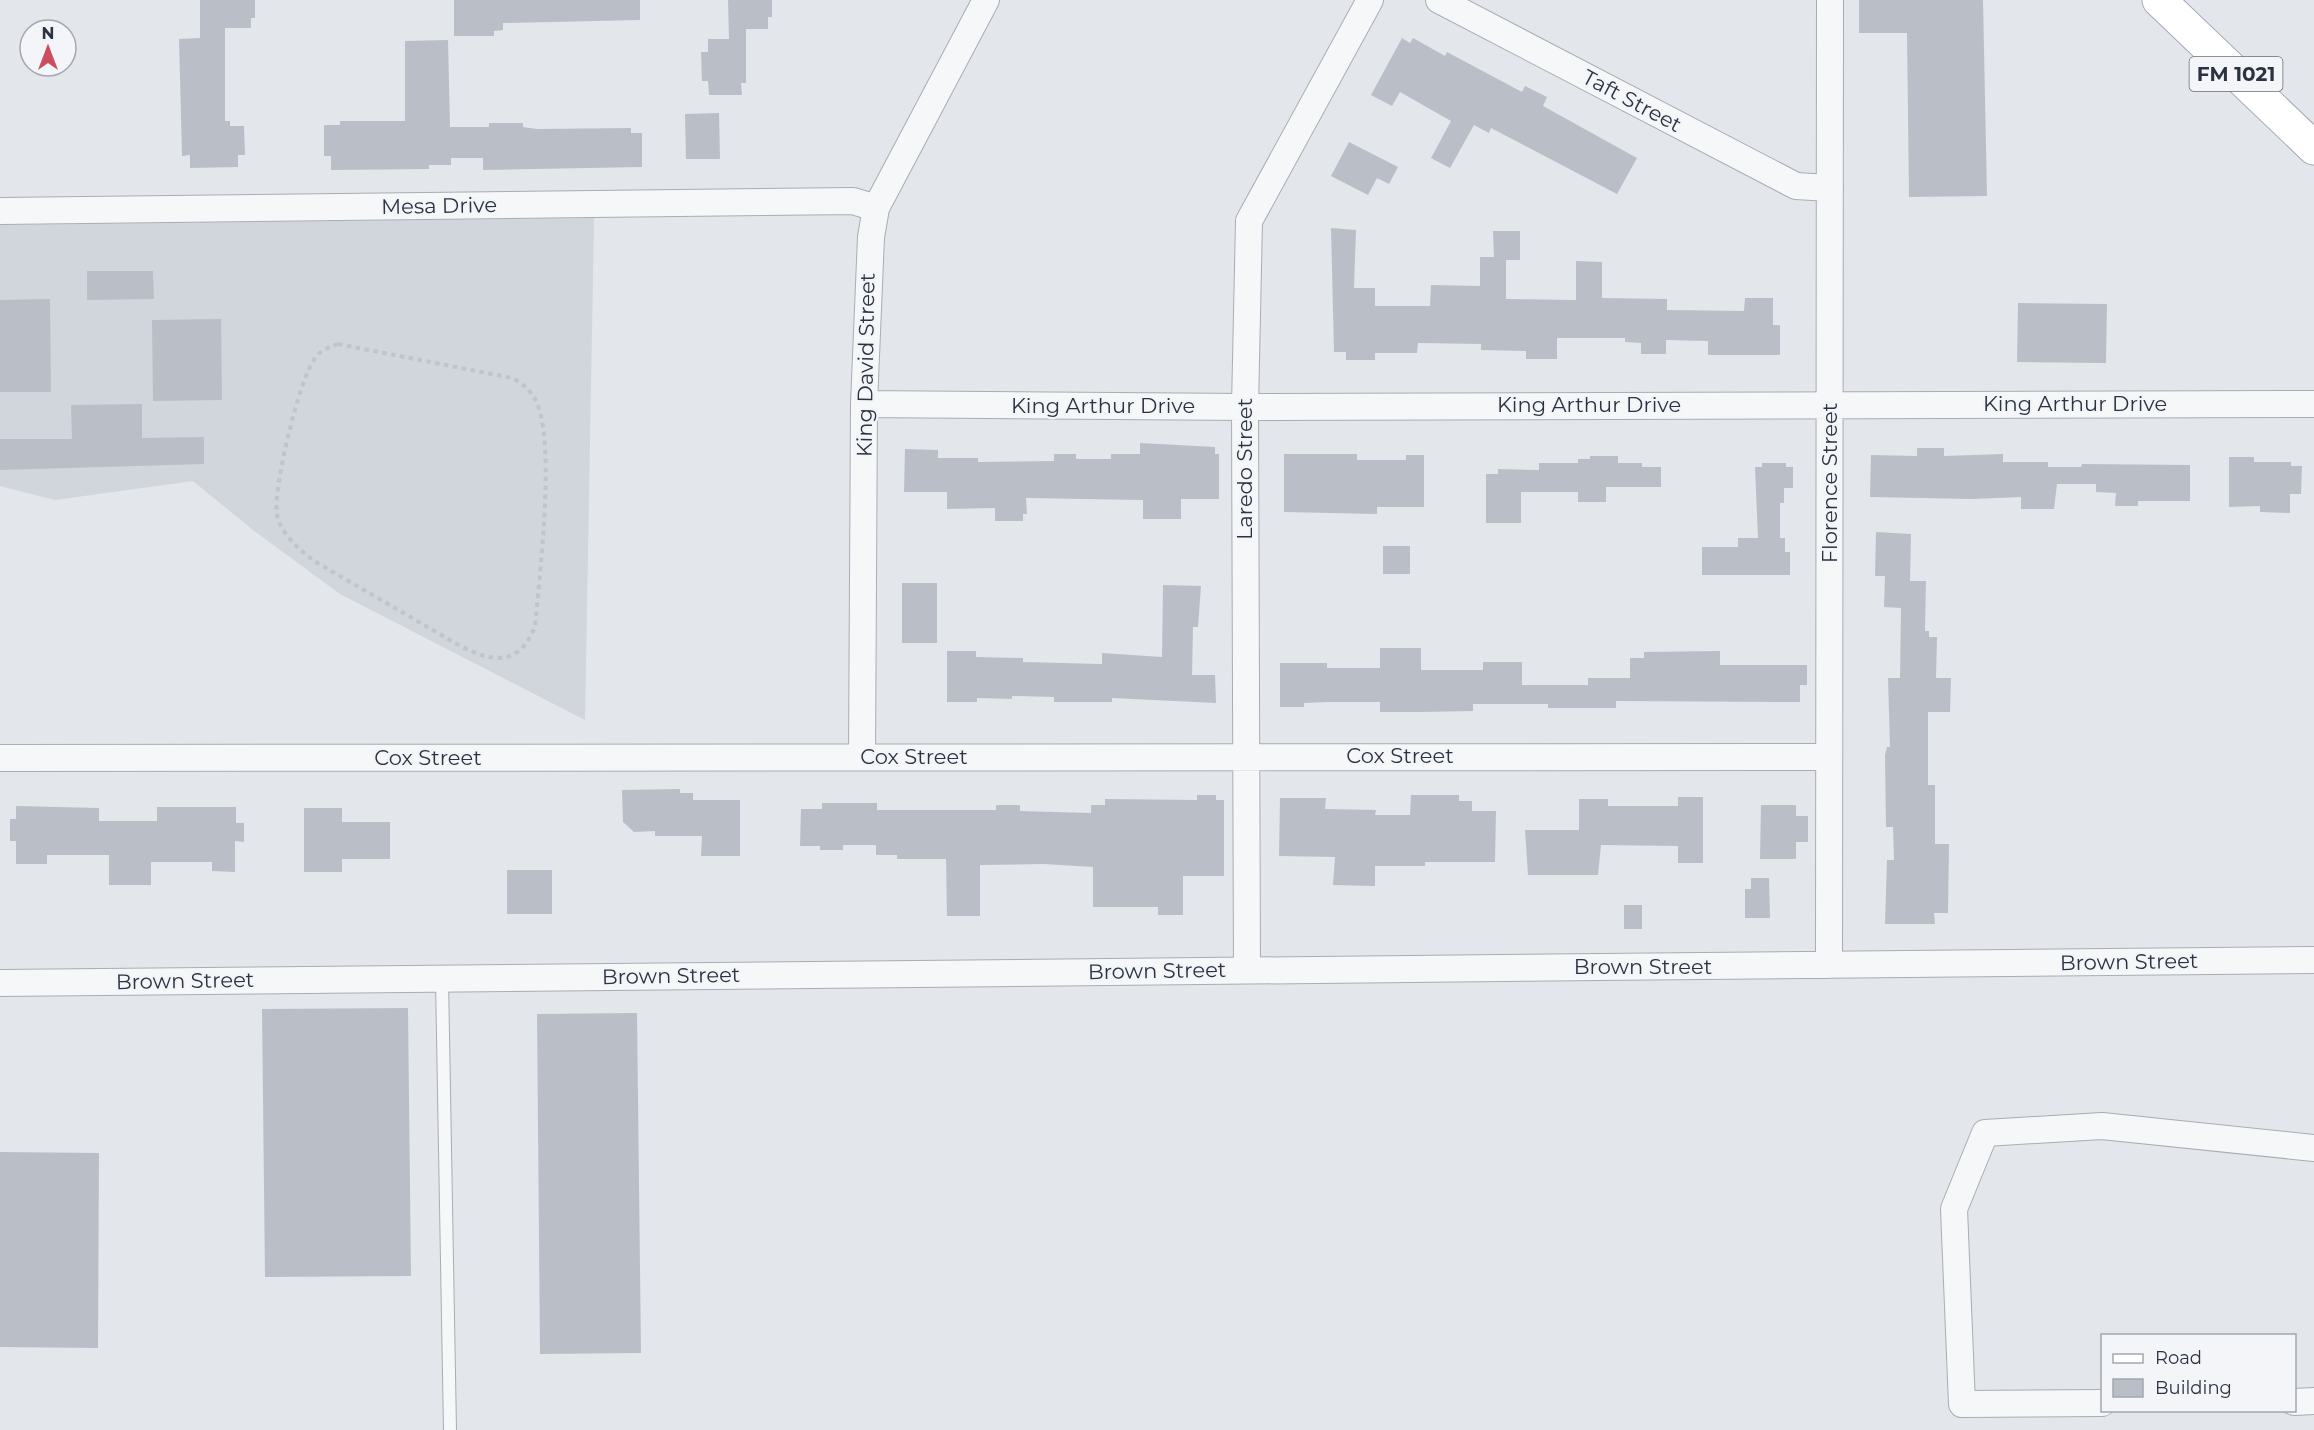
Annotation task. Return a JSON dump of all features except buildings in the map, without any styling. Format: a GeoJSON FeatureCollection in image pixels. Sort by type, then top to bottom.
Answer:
{"type":"FeatureCollection","features":[{"type":"Feature","properties":{"kind":"main road","name":"FM 1021"},"geometry":{"type":"LineString","coordinates":[[2159,0],[2314,148]]}},
{"type":"Feature","properties":{"kind":"street","name":"King David Street"},"geometry":{"type":"LineString","coordinates":[[862,757],[864,404],[869,258],[876,208],[986,0]]}},
{"type":"Feature","properties":{"kind":"street","name":"Laredo Street"},"geometry":{"type":"LineString","coordinates":[[1247,970],[1245,407],[1249,221],[1370,0]]}},
{"type":"Feature","properties":{"kind":"street","name":"Taft Street"},"geometry":{"type":"LineString","coordinates":[[1439,0],[1796,186],[1830,188]]}},
{"type":"Feature","properties":{"kind":"street","name":"Florence Street"},"geometry":{"type":"LineString","coordinates":[[1829,965],[1830,0]]}},
{"type":"Feature","properties":{"kind":"street","name":"Mesa Drive"},"geometry":{"type":"LineString","coordinates":[[0,211],[853,201],[876,208]]}},
{"type":"Feature","properties":{"kind":"street","name":"King Arthur Drive"},"geometry":{"type":"LineString","coordinates":[[864,404],[1245,407],[2314,404]]}},
{"type":"Feature","properties":{"kind":"street","name":"Cox Street"},"geometry":{"type":"LineString","coordinates":[[0,758],[1828,757]]}},
{"type":"Feature","properties":{"kind":"street","name":"Brown Street"},"geometry":{"type":"LineString","coordinates":[[0,983],[2314,960]]}},
{"type":"Feature","properties":{"kind":"street"},"geometry":{"type":"LineString","coordinates":[[2101,1403],[1962,1404],[1954,1209],[1985,1133],[2102,1126],[2314,1148]]}},
{"type":"Feature","properties":{"kind":"street"},"geometry":{"type":"LineString","coordinates":[[2296,1401],[2314,1401]]}},
{"type":"Feature","properties":{"kind":"lane"},"geometry":{"type":"LineString","coordinates":[[442,978],[450,1430]]}},
{"type":"Feature","properties":{"kind":"path"},"geometry":{"type":"LineString","coordinates":[[338,344],[512,378],[525,385],[536,400],[542,422],[545,505],[535,627],[529,642],[518,652],[505,658],[485,658],[462,647],[314,561],[298,548],[285,532],[277,515],[277,498],[296,406],[306,375],[315,358],[327,348],[338,344]]}},
{"type":"Feature","properties":{"kind":"shaded area"},"geometry":{"type":"Polygon","coordinates":[[[594,218],[585,720],[340,594],[253,530],[193,481],[55,500],[0,486],[0,225],[594,218]]]}}]}
